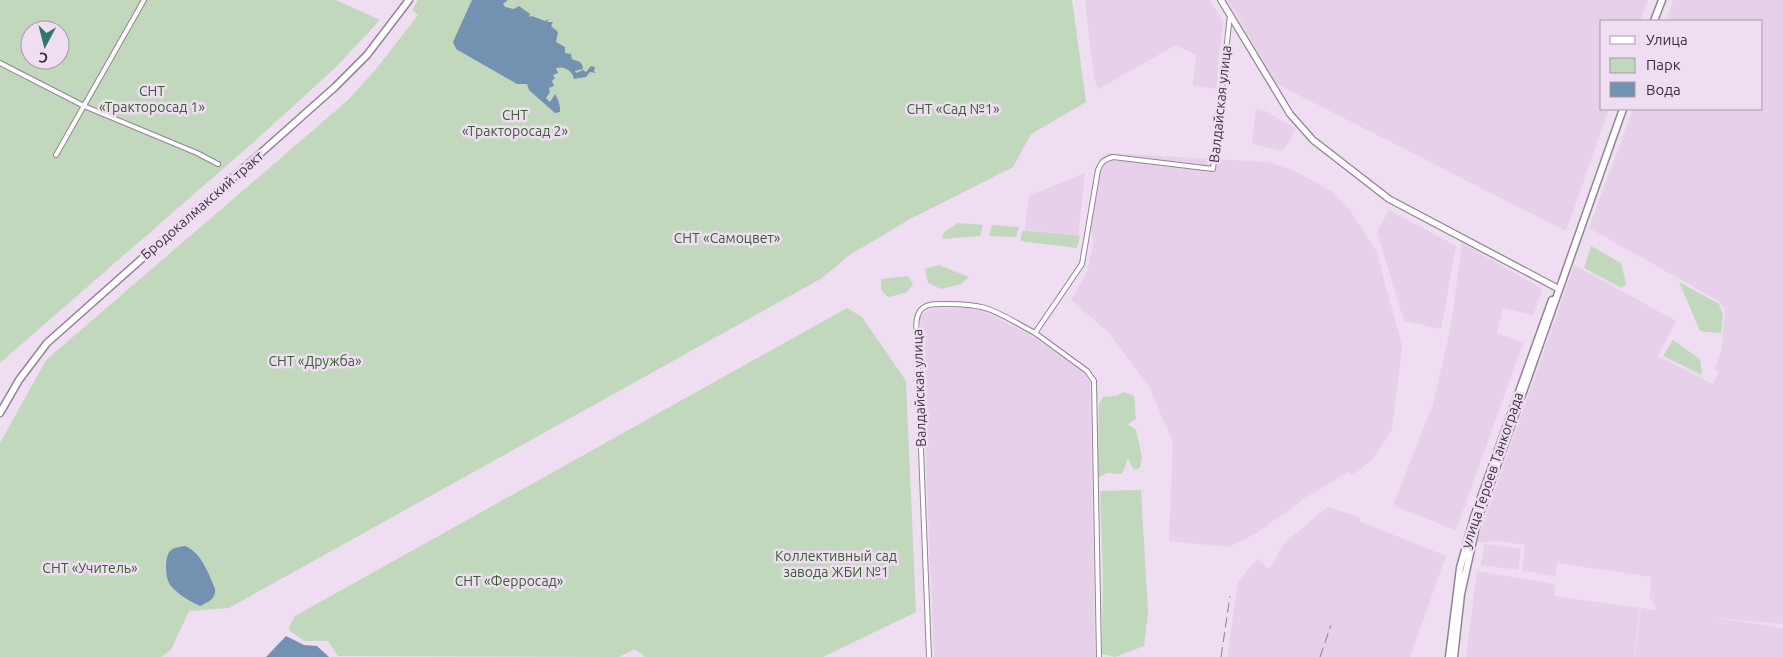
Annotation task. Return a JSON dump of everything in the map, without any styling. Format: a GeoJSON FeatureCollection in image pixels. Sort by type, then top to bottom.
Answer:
{"type":"FeatureCollection","features":[{"type":"Feature","properties":{"kind":"main road","name":"Бродокалмакский тракт"},"geometry":{"type":"LineString","coordinates":[[0,413],[18,380],[48,343],[335,88],[368,55],[409,0]]}},
{"type":"Feature","properties":{"kind":"main road"},"geometry":{"type":"LineString","coordinates":[[1654,20],[1662,0]]}},
{"type":"Feature","properties":{"kind":"main road","name":"улица Героев Танкограда"},"geometry":{"type":"LineString","coordinates":[[1454,657],[1461,594],[1475,530],[1623,110]]}},
{"type":"Feature","properties":{"kind":"main road","name":"улица Героев Танкограда"},"geometry":{"type":"LineString","coordinates":[[1448,657],[1459,576],[1474,517],[1541,327],[1559,288]]}},
{"type":"Feature","properties":{"kind":"street"},"geometry":{"type":"LineString","coordinates":[[56,155],[144,0]]}},
{"type":"Feature","properties":{"kind":"street","name":"Валдайская улица"},"geometry":{"type":"LineString","coordinates":[[1221,0],[1290,114],[1314,140],[1389,199],[1559,288]]}},
{"type":"Feature","properties":{"kind":"street","name":"Валдайская улица"},"geometry":{"type":"LineString","coordinates":[[929,657],[917,345],[917,320],[919,313],[927,306],[937,304],[981,305],[1003,314],[1035,333],[1082,264],[1098,170],[1101,163],[1107,158],[1113,157],[1213,170],[1230,15]]}},
{"type":"Feature","properties":{"kind":"street"},"geometry":{"type":"LineString","coordinates":[[0,63],[84,106],[197,152],[218,164]]}},
{"type":"Feature","properties":{"kind":"street"},"geometry":{"type":"LineString","coordinates":[[1035,333],[1087,372],[1094,381],[1099,657]]}},
{"type":"Feature","properties":{"kind":"shaded area"},"geometry":{"type":"Polygon","coordinates":[[[1085,0],[1210,0],[1223,21],[1216,89],[1193,85],[1196,55],[1176,45],[1098,89],[1094,78],[1085,0]]]}},
{"type":"Feature","properties":{"kind":"shaded area"},"geometry":{"type":"Polygon","coordinates":[[[1228,0],[1648,0],[1640,20],[1600,20],[1600,110],[1609,110],[1566,231],[1277,84],[1228,0]]]}},
{"type":"Feature","properties":{"kind":"shaded area"},"geometry":{"type":"Polygon","coordinates":[[[1673,0],[1783,0],[1783,624],[1711,617],[1783,628],[1783,657],[1635,657],[1641,608],[1657,610],[1649,596],[1652,577],[1557,563],[1555,576],[1522,571],[1525,545],[1493,540],[1486,543],[1477,541],[1574,265],[1676,321],[1658,356],[1713,384],[1719,372],[1715,369],[1722,348],[1725,309],[1719,301],[1589,228],[1633,110],[1763,110],[1763,20],[1670,20],[1667,18],[1673,0]]]}},
{"type":"Feature","properties":{"kind":"shaded area"},"geometry":{"type":"Polygon","coordinates":[[[1256,109],[1266,111],[1296,129],[1283,151],[1252,144],[1256,109]]]}},
{"type":"Feature","properties":{"kind":"shaded area"},"geometry":{"type":"Polygon","coordinates":[[[1108,153],[1268,162],[1295,171],[1331,191],[1347,206],[1376,250],[1402,346],[1392,430],[1371,461],[1352,475],[1348,472],[1308,496],[1257,533],[1229,547],[1169,541],[1173,443],[1149,386],[1109,333],[1071,300],[1087,272],[1094,242],[1091,231],[1099,158],[1108,153]]]}},
{"type":"Feature","properties":{"kind":"shaded area"},"geometry":{"type":"Polygon","coordinates":[[[1085,173],[1078,236],[1025,229],[1029,196],[1085,173]]]}},
{"type":"Feature","properties":{"kind":"shaded area"},"geometry":{"type":"Polygon","coordinates":[[[1389,210],[1456,246],[1441,329],[1404,321],[1377,232],[1389,210]]]}},
{"type":"Feature","properties":{"kind":"shaded area"},"geometry":{"type":"Polygon","coordinates":[[[1462,243],[1542,289],[1533,315],[1503,308],[1497,333],[1523,343],[1456,530],[1393,506],[1433,404],[1451,326],[1462,243]]]}},
{"type":"Feature","properties":{"kind":"shaded area"},"geometry":{"type":"Polygon","coordinates":[[[932,308],[978,308],[1030,335],[1085,373],[1090,382],[1095,657],[934,657],[920,316],[932,308]]]}},
{"type":"Feature","properties":{"kind":"shaded area"},"geometry":{"type":"Polygon","coordinates":[[[1328,507],[1359,517],[1361,522],[1446,556],[1410,657],[1227,657],[1238,582],[1257,559],[1269,569],[1286,541],[1328,507]]]}},
{"type":"Feature","properties":{"kind":"shaded area"},"geometry":{"type":"Polygon","coordinates":[[[1484,544],[1521,549],[1518,570],[1481,565],[1484,544]]]}},
{"type":"Feature","properties":{"kind":"shaded area"},"geometry":{"type":"Polygon","coordinates":[[[1477,571],[1555,584],[1554,596],[1640,608],[1634,657],[1466,657],[1477,571]]]}},
{"type":"Feature","properties":{"kind":"green space","name":"СНТ «Тракторосад 1»"},"geometry":{"type":"Polygon","coordinates":[[[0,0],[336,0],[380,20],[335,68],[256,140],[0,363],[0,0]]]}},
{"type":"Feature","properties":{"kind":"green space"},"geometry":{"type":"Polygon","coordinates":[[[418,0],[1072,0],[1086,102],[1031,134],[1013,167],[910,219],[848,256],[822,278],[229,608],[189,611],[171,650],[161,657],[0,657],[0,443],[46,360],[348,100],[376,69],[418,15],[412,10],[418,0]]]}},
{"type":"Feature","properties":{"kind":"green space"},"geometry":{"type":"Polygon","coordinates":[[[958,223],[983,225],[980,236],[942,239],[944,232],[958,223]]]}},
{"type":"Feature","properties":{"kind":"green space"},"geometry":{"type":"Polygon","coordinates":[[[992,225],[1019,227],[1016,237],[989,236],[992,225]]]}},
{"type":"Feature","properties":{"kind":"green space"},"geometry":{"type":"Polygon","coordinates":[[[1023,230],[1080,236],[1077,248],[1020,241],[1023,230]]]}},
{"type":"Feature","properties":{"kind":"green space"},"geometry":{"type":"Polygon","coordinates":[[[1591,246],[1621,263],[1626,284],[1622,288],[1584,268],[1591,246]]]}},
{"type":"Feature","properties":{"kind":"green space"},"geometry":{"type":"Polygon","coordinates":[[[939,265],[969,277],[961,284],[941,289],[928,283],[925,269],[939,265]]]}},
{"type":"Feature","properties":{"kind":"green space"},"geometry":{"type":"Polygon","coordinates":[[[908,276],[913,285],[905,293],[888,297],[881,290],[881,279],[908,276]]]}},
{"type":"Feature","properties":{"kind":"green space"},"geometry":{"type":"Polygon","coordinates":[[[1679,282],[1719,304],[1723,315],[1721,333],[1700,331],[1679,282]]]}},
{"type":"Feature","properties":{"kind":"green space","name":"СНТ «Ферросад»"},"geometry":{"type":"Polygon","coordinates":[[[847,308],[862,317],[906,381],[916,612],[823,657],[645,657],[635,649],[619,657],[338,656],[328,641],[304,641],[288,629],[295,616],[847,308]]]}},
{"type":"Feature","properties":{"kind":"green space"},"geometry":{"type":"Polygon","coordinates":[[[1673,340],[1700,359],[1702,375],[1663,356],[1673,340]]]}},
{"type":"Feature","properties":{"kind":"green space"},"geometry":{"type":"Polygon","coordinates":[[[1124,392],[1134,396],[1136,419],[1128,424],[1136,430],[1142,457],[1140,468],[1134,470],[1128,459],[1122,474],[1107,473],[1098,478],[1099,404],[1103,397],[1116,396],[1124,392]]]}},
{"type":"Feature","properties":{"kind":"green space"},"geometry":{"type":"Polygon","coordinates":[[[1141,490],[1148,612],[1144,646],[1115,657],[1102,654],[1103,572],[1100,491],[1141,490]]]}},
{"type":"Feature","properties":{"kind":"water"},"geometry":{"type":"Polygon","coordinates":[[[472,0],[508,0],[503,4],[505,7],[514,9],[519,6],[530,14],[529,17],[532,16],[545,21],[549,19],[547,22],[553,22],[551,26],[558,32],[556,42],[565,47],[565,53],[571,54],[572,59],[582,64],[583,69],[575,71],[576,73],[583,70],[586,72],[591,66],[595,67],[594,71],[596,73],[590,72],[586,77],[574,79],[567,69],[556,68],[558,73],[553,75],[555,78],[552,81],[554,86],[549,88],[550,92],[546,98],[550,102],[555,94],[560,112],[555,113],[529,90],[527,84],[517,84],[456,49],[453,42],[472,0]]]}},
{"type":"Feature","properties":{"kind":"water"},"geometry":{"type":"Polygon","coordinates":[[[185,546],[200,558],[215,589],[213,598],[200,606],[177,592],[167,579],[166,563],[168,554],[177,547],[185,546]]]}},
{"type":"Feature","properties":{"kind":"water"},"geometry":{"type":"Polygon","coordinates":[[[286,636],[304,645],[317,646],[329,657],[266,657],[286,636]]]}},
{"type":"Feature","properties":{"kind":"railway"},"geometry":{"type":"LineString","coordinates":[[1221,657],[1230,596]]}},
{"type":"Feature","properties":{"kind":"railway"},"geometry":{"type":"LineString","coordinates":[[1320,657],[1331,625]]}},
{"type":"Feature","properties":{"kind":"park label","name":"СНТ «Сад №1»"},"geometry":{"type":"Point","coordinates":[953,109]}},
{"type":"Feature","properties":{"kind":"park label","name":"СНТ «Тракторосад 2»"},"geometry":{"type":"Point","coordinates":[515,124]}},
{"type":"Feature","properties":{"kind":"park label","name":"СНТ «Самоцвет»"},"geometry":{"type":"Point","coordinates":[727,238]}},
{"type":"Feature","properties":{"kind":"park label","name":"СНТ «Дружба»"},"geometry":{"type":"Point","coordinates":[315,361]}},
{"type":"Feature","properties":{"kind":"park label","name":"Коллективный сад завода ЖБИ №1"},"geometry":{"type":"Point","coordinates":[836,564]}},
{"type":"Feature","properties":{"kind":"park label","name":"СНТ «Учитель»"},"geometry":{"type":"Point","coordinates":[90,568]}}]}
